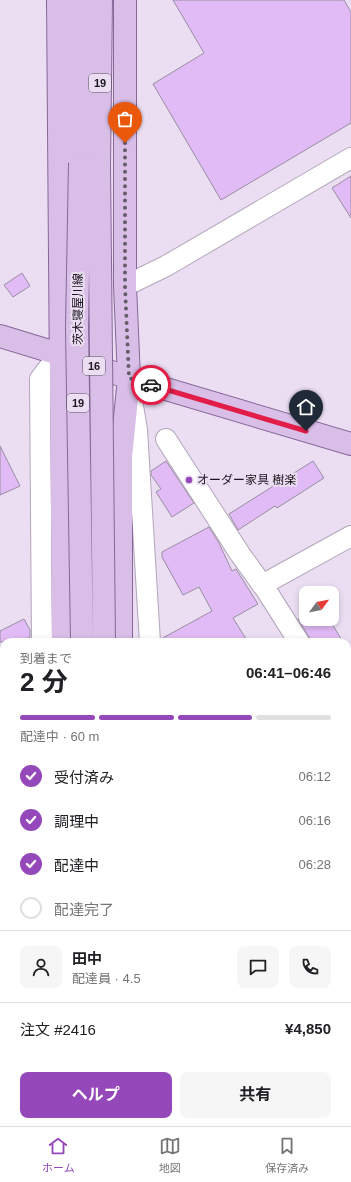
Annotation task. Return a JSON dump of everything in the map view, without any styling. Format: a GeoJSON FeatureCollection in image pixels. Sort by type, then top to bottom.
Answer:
{"type":"FeatureCollection","features":[{"type":"Feature","properties":{"kind":"main road"},"geometry":{"type":"LineString","coordinates":[[58,0],[59,354],[63,638]]}},
{"type":"Feature","properties":{"kind":"main road","name":"茨木寝屋川線"},"geometry":{"type":"LineString","coordinates":[[80,0],[89,164],[104,638]]}},
{"type":"Feature","properties":{"kind":"main road","name":"茨木寝屋川線"},"geometry":{"type":"LineString","coordinates":[[82,638],[77,328],[101,0]]}},
{"type":"Feature","properties":{"kind":"main road"},"geometry":{"type":"LineString","coordinates":[[121,638],[121,457],[129,378],[125,286],[125,0]]}},
{"type":"Feature","properties":{"kind":"main road","name":"16"},"geometry":{"type":"LineString","coordinates":[[0,336],[129,378],[351,444]]}},
{"type":"Feature","properties":{"kind":"street"},"geometry":{"type":"LineString","coordinates":[[125,286],[166,266],[351,158]]}},
{"type":"Feature","properties":{"kind":"street"},"geometry":{"type":"LineString","coordinates":[[42,638],[40,379],[59,354]]}},
{"type":"Feature","properties":{"kind":"street"},"geometry":{"type":"LineString","coordinates":[[129,378],[137,430],[150,638]]}},
{"type":"Feature","properties":{"kind":"street"},"geometry":{"type":"LineString","coordinates":[[166,439],[296,638]]}},
{"type":"Feature","properties":{"kind":"street"},"geometry":{"type":"LineString","coordinates":[[262,585],[351,536]]}},
{"type":"Feature","properties":{"kind":"building"},"geometry":{"type":"Polygon","coordinates":[[[173,0],[344,0],[351,12],[351,123],[221,200],[153,84],[204,53],[173,0]]]}},
{"type":"Feature","properties":{"kind":"building"},"geometry":{"type":"Polygon","coordinates":[[[351,176],[351,218],[332,188],[351,176]]]}},
{"type":"Feature","properties":{"kind":"building"},"geometry":{"type":"Polygon","coordinates":[[[22,273],[30,286],[13,297],[4,285],[22,273]]]}},
{"type":"Feature","properties":{"kind":"building"},"geometry":{"type":"Polygon","coordinates":[[[0,446],[20,486],[0,495],[0,446]]]}},
{"type":"Feature","properties":{"kind":"building"},"geometry":{"type":"Polygon","coordinates":[[[166,461],[194,503],[172,517],[156,492],[161,489],[151,475],[151,471],[166,461]]]}},
{"type":"Feature","properties":{"kind":"building"},"geometry":{"type":"Polygon","coordinates":[[[313,461],[324,478],[277,508],[275,506],[238,530],[229,514],[313,461]]]}},
{"type":"Feature","properties":{"kind":"building"},"geometry":{"type":"Polygon","coordinates":[[[209,527],[219,543],[232,571],[236,569],[258,604],[233,618],[246,638],[163,638],[212,611],[199,587],[183,595],[162,557],[162,552],[209,527]]]}},
{"type":"Feature","properties":{"kind":"building"},"geometry":{"type":"Polygon","coordinates":[[[24,619],[30,630],[30,637],[0,638],[0,631],[24,619]]]}},
{"type":"Feature","properties":{"kind":"building"},"geometry":{"type":"Polygon","coordinates":[[[302,626],[333,626],[341,638],[310,638],[302,626]]]}},
{"type":"Feature","properties":{"kind":"way so far"},"geometry":{"type":"LineString","coordinates":[[125,143],[125,286],[129,378],[151,385]]}},
{"type":"Feature","properties":{"kind":"place","name":"オーダー家具 樹楽"},"geometry":{"type":"Point","coordinates":[189,480]}},
{"type":"Feature","properties":{"kind":"route"},"geometry":{"type":"LineString","coordinates":[[151,385],[306,431]]}}]}
